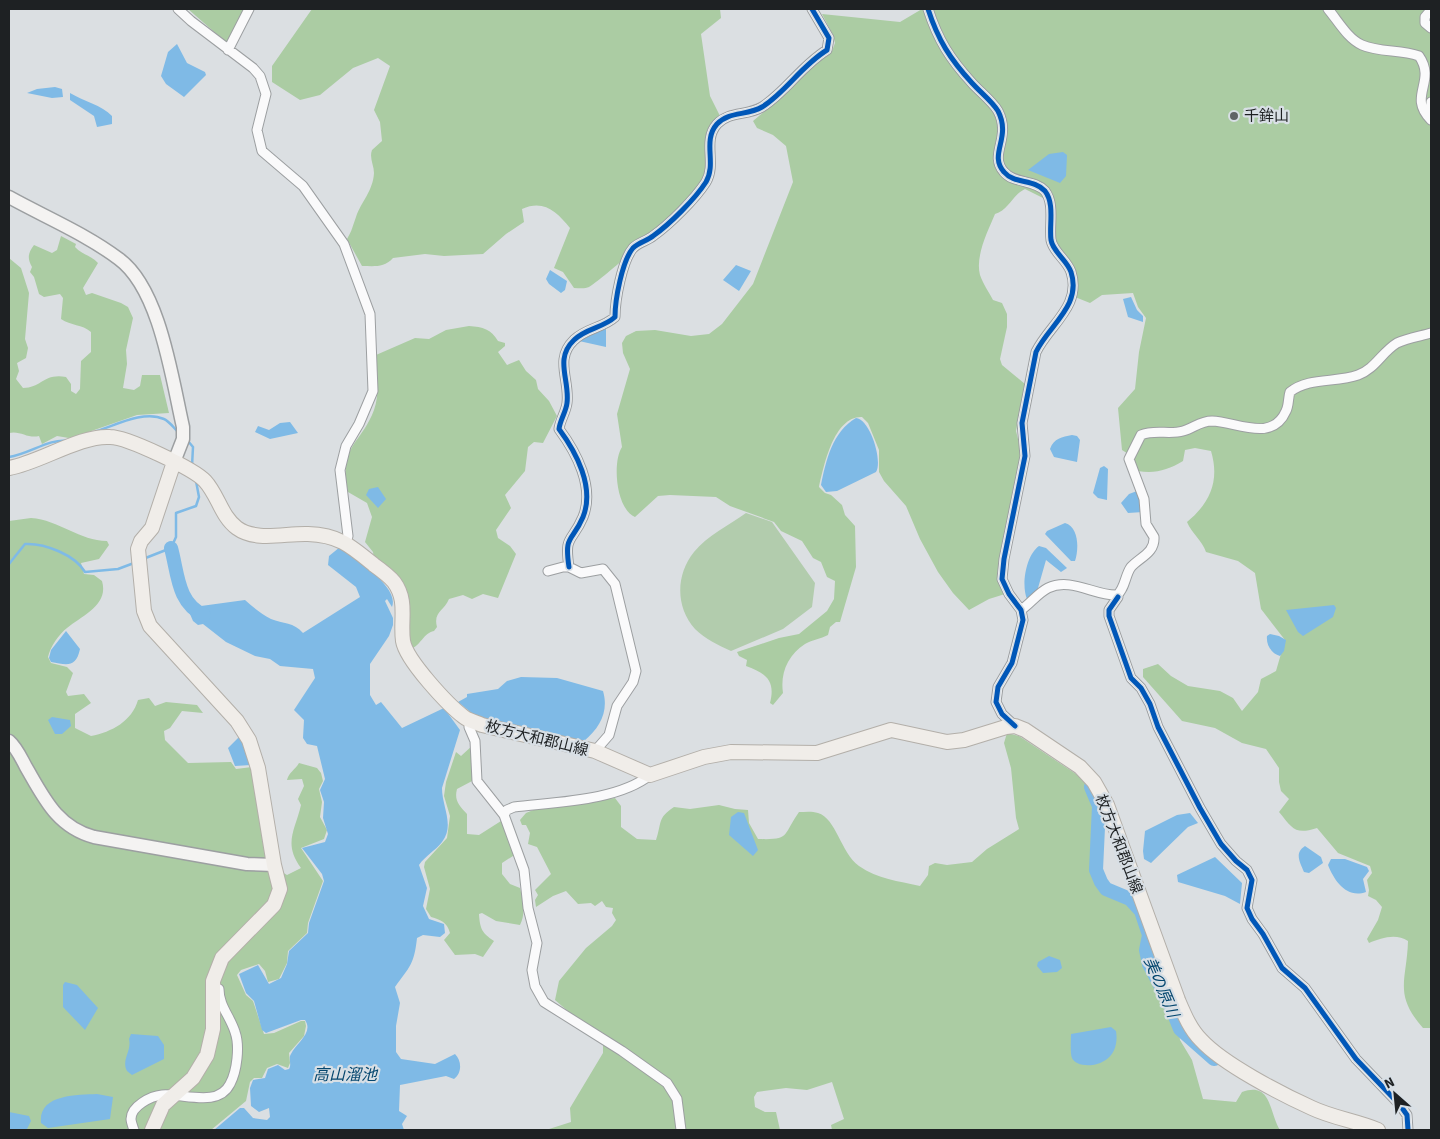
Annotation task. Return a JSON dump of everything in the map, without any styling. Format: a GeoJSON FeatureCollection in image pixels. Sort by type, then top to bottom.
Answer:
{"type":"FeatureCollection","features":[{"type":"Feature","properties":{"kind":"main road","name":"枚方大和郡山線"},"geometry":{"type":"LineString","coordinates":[[9,468],[93,439],[110,436],[124,440],[196,472],[206,482],[224,514],[237,528],[250,534],[308,534],[332,536],[346,542],[393,580],[400,592],[403,606],[403,640],[406,652],[455,709],[470,720],[594,751],[650,775]]}},
{"type":"Feature","properties":{"kind":"main road"},"geometry":{"type":"LineString","coordinates":[[152,1130],[157,1116],[173,1095],[193,1078],[207,1055],[212,1028],[213,978],[222,958],[268,912],[278,900],[280,889],[274,865],[258,768],[249,740],[237,721],[150,626],[144,612],[138,549],[155,520],[174,462]]}},
{"type":"Feature","properties":{"kind":"main road","name":"枚方大和郡山線"},"geometry":{"type":"LineString","coordinates":[[1015,726],[1062,754],[1080,767],[1094,782],[1107,805],[1178,1000],[1186,1019],[1199,1039],[1213,1052],[1239,1069],[1312,1109],[1378,1130]]}},
{"type":"Feature","properties":{"kind":"main road"},"geometry":{"type":"LineString","coordinates":[[650,775],[704,757],[731,752],[817,753],[891,730],[947,742],[1015,726]]}},
{"type":"Feature","properties":{"kind":"street"},"geometry":{"type":"LineString","coordinates":[[178,9],[252,68],[264,84],[266,94],[264,107],[256,130],[262,151],[303,186],[344,244],[370,314],[373,391],[359,424],[346,446],[340,470],[348,536],[346,542]]}},
{"type":"Feature","properties":{"kind":"street"},"geometry":{"type":"LineString","coordinates":[[228,50],[249,9]]}},
{"type":"Feature","properties":{"kind":"street"},"geometry":{"type":"LineString","coordinates":[[569,567],[567,541],[582,517],[586,494],[575,451],[559,429],[567,405],[567,392],[562,364],[564,355],[574,340],[582,334],[609,322],[615,317],[615,303],[629,254],[634,247],[661,230],[701,190],[710,171],[710,134],[718,123],[730,116],[754,112],[764,106],[808,62],[827,50],[829,38],[812,9]]}},
{"type":"Feature","properties":{"kind":"street"},"geometry":{"type":"LineString","coordinates":[[928,9],[936,35],[951,60],[998,112],[1004,127],[1004,137],[998,154],[1002,169],[1013,178],[1038,186],[1046,193],[1050,204],[1052,241],[1071,271],[1073,284],[1072,299],[1064,315],[1041,342],[1036,352],[1022,423],[1025,456],[1004,559],[1002,579],[1009,594],[1021,610],[1023,620],[1012,664],[998,687],[996,702],[1002,714],[1015,726]]}},
{"type":"Feature","properties":{"kind":"street"},"geometry":{"type":"LineString","coordinates":[[1328,9],[1350,36],[1361,44],[1409,52],[1420,56],[1427,70],[1420,101],[1422,110],[1431,120]]}},
{"type":"Feature","properties":{"kind":"street"},"geometry":{"type":"LineString","coordinates":[[1431,10],[1425,17],[1425,22],[1431,28]]}},
{"type":"Feature","properties":{"kind":"street"},"geometry":{"type":"LineString","coordinates":[[1431,102],[1431,112]]}},
{"type":"Feature","properties":{"kind":"street"},"geometry":{"type":"LineString","coordinates":[[9,197],[120,259],[143,286],[155,314],[183,427],[183,439],[174,462]]}},
{"type":"Feature","properties":{"kind":"street"},"geometry":{"type":"LineString","coordinates":[[1021,610],[1049,587],[1058,585],[1081,586],[1106,595],[1117,595],[1131,568],[1147,555],[1152,548],[1154,537],[1146,524],[1144,499],[1129,459],[1141,435],[1150,432],[1183,431],[1202,422],[1214,421],[1251,429],[1267,428],[1282,419],[1289,404],[1290,392],[1295,389],[1310,383],[1338,380],[1365,372],[1398,343],[1431,333]]}},
{"type":"Feature","properties":{"kind":"street"},"geometry":{"type":"LineString","coordinates":[[548,571],[569,567],[581,573],[603,569],[615,584],[619,610],[635,664],[633,682],[616,706],[609,735],[594,751]]}},
{"type":"Feature","properties":{"kind":"street"},"geometry":{"type":"LineString","coordinates":[[1118,597],[1109,610],[1109,616],[1131,678],[1141,688],[1150,704],[1176,762],[1217,836],[1236,861],[1247,870],[1252,880],[1248,908],[1252,919],[1268,942],[1282,968],[1305,988],[1356,1059],[1400,1104],[1406,1114],[1408,1130]]}},
{"type":"Feature","properties":{"kind":"street"},"geometry":{"type":"LineString","coordinates":[[470,720],[469,727],[475,741],[477,781],[504,815],[524,870],[528,908],[537,943],[532,970],[536,986],[544,1002],[622,1051],[667,1083],[678,1099],[681,1130]]}},
{"type":"Feature","properties":{"kind":"street"},"geometry":{"type":"LineString","coordinates":[[9,741],[50,808],[76,831],[94,837],[247,864],[274,865]]}},
{"type":"Feature","properties":{"kind":"street"},"geometry":{"type":"LineString","coordinates":[[504,815],[507,810],[514,807],[617,792],[640,783],[650,775]]}},
{"type":"Feature","properties":{"kind":"street"},"geometry":{"type":"LineString","coordinates":[[134,1130],[131,1120],[134,1111],[142,1103],[161,1095],[203,1098],[215,1096],[224,1093],[231,1084],[236,1065],[238,1042],[235,1031],[221,1003],[217,982],[213,978]]}},
{"type":"Feature","properties":{"kind":"green space"},"geometry":{"type":"Polygon","coordinates":[[[188,9],[245,9],[228,44],[188,9]]]}},
{"type":"Feature","properties":{"kind":"green space"},"geometry":{"type":"Polygon","coordinates":[[[312,9],[720,9],[721,18],[701,34],[710,96],[720,116],[710,127],[706,137],[708,171],[706,177],[688,199],[652,234],[614,268],[587,288],[574,288],[563,272],[554,268],[570,228],[555,212],[537,205],[522,209],[524,222],[506,234],[483,254],[444,256],[425,254],[393,258],[379,266],[362,266],[347,239],[373,179],[374,170],[371,153],[382,141],[380,122],[374,110],[390,66],[378,58],[353,68],[320,95],[300,100],[272,82],[272,66],[312,9]]]}},
{"type":"Feature","properties":{"kind":"green space"},"geometry":{"type":"Polygon","coordinates":[[[922,9],[1431,9],[1431,1028],[1423,1028],[1408,1006],[1405,996],[1404,977],[1408,941],[1394,937],[1383,938],[1369,943],[1367,939],[1378,920],[1382,907],[1376,900],[1368,896],[1367,880],[1372,873],[1370,866],[1338,853],[1317,828],[1304,831],[1295,829],[1288,823],[1279,812],[1289,799],[1281,791],[1279,768],[1266,749],[1242,743],[1215,728],[1182,721],[1143,677],[1143,669],[1158,664],[1171,676],[1188,686],[1220,691],[1233,698],[1242,711],[1258,692],[1261,679],[1276,671],[1285,640],[1261,609],[1255,573],[1238,561],[1206,552],[1187,522],[1202,507],[1211,491],[1214,472],[1211,451],[1195,448],[1185,450],[1183,461],[1167,469],[1150,472],[1138,471],[1133,457],[1122,450],[1118,408],[1135,389],[1139,352],[1146,318],[1138,307],[1133,293],[1102,295],[1090,303],[1075,297],[1076,289],[1073,275],[1056,242],[1045,199],[1025,189],[1004,209],[995,214],[979,260],[980,275],[983,282],[993,300],[1002,303],[1007,314],[1007,327],[1000,359],[1002,365],[1025,384],[1016,431],[1021,451],[1020,467],[1013,497],[1005,594],[989,599],[969,610],[953,593],[938,572],[920,539],[906,506],[884,481],[879,472],[879,450],[868,423],[862,417],[852,419],[844,424],[832,443],[819,487],[842,505],[845,515],[855,526],[856,567],[840,622],[836,622],[830,627],[828,635],[807,643],[794,653],[784,672],[783,693],[773,705],[770,703],[771,689],[767,678],[759,671],[746,666],[747,660],[739,656],[737,652],[779,638],[799,634],[827,611],[834,599],[835,581],[827,577],[821,562],[813,558],[802,541],[781,531],[774,522],[730,506],[716,497],[658,496],[635,517],[624,505],[620,495],[617,474],[617,463],[622,447],[617,414],[630,369],[623,353],[622,343],[626,336],[636,331],[655,330],[691,336],[709,334],[722,324],[753,284],[793,182],[786,146],[773,135],[757,128],[753,121],[780,98],[809,67],[832,51],[835,43],[833,35],[822,14],[900,22],[922,9]]]}},
{"type":"Feature","properties":{"kind":"green space"},"geometry":{"type":"Polygon","coordinates":[[[61,236],[76,244],[75,247],[78,250],[98,263],[83,288],[86,295],[92,293],[121,303],[128,307],[133,318],[126,350],[127,364],[123,388],[134,390],[140,386],[142,375],[160,375],[169,413],[137,415],[69,438],[57,436],[42,444],[39,436],[9,433],[9,258],[21,268],[29,293],[25,339],[28,348],[26,358],[17,363],[19,371],[16,379],[23,388],[34,386],[52,377],[66,377],[71,384],[71,391],[76,394],[80,389],[81,361],[91,352],[91,332],[61,319],[63,298],[60,294],[44,297],[39,294],[34,277],[30,272],[32,267],[29,256],[34,245],[52,253],[57,250],[61,236]]]}},
{"type":"Feature","properties":{"kind":"green space"},"geometry":{"type":"Polygon","coordinates":[[[469,326],[486,329],[498,341],[505,343],[505,346],[498,352],[507,365],[519,360],[526,371],[536,380],[538,389],[549,401],[557,416],[543,443],[534,442],[528,447],[525,471],[505,495],[511,508],[496,530],[498,538],[510,546],[516,554],[498,598],[483,594],[472,599],[463,595],[449,599],[436,618],[437,627],[434,631],[427,634],[417,645],[410,649],[407,602],[374,559],[373,552],[365,542],[372,517],[367,503],[348,492],[346,464],[352,446],[369,422],[376,403],[378,383],[376,355],[415,338],[429,339],[446,330],[469,326]]]}},
{"type":"Feature","properties":{"kind":"green space"},"geometry":{"type":"Polygon","coordinates":[[[746,513],[772,522],[815,583],[812,607],[783,629],[731,651],[703,636],[688,620],[681,601],[681,580],[688,561],[699,546],[746,513]]]}},
{"type":"Feature","properties":{"kind":"green space"},"geometry":{"type":"Polygon","coordinates":[[[31,518],[51,522],[88,538],[107,541],[109,545],[99,559],[81,563],[84,574],[94,575],[102,581],[102,597],[93,609],[61,634],[53,645],[48,657],[51,663],[67,667],[73,673],[66,692],[68,696],[84,694],[91,703],[75,714],[75,728],[91,736],[106,732],[126,720],[138,700],[149,698],[155,706],[166,702],[197,705],[203,713],[182,711],[170,728],[164,731],[165,740],[188,763],[231,762],[236,769],[252,767],[282,872],[287,875],[301,868],[293,851],[292,837],[301,805],[298,799],[304,786],[302,779],[287,780],[299,763],[317,768],[321,773],[323,781],[319,789],[322,802],[320,817],[327,830],[324,839],[301,848],[323,881],[308,923],[307,933],[288,951],[287,963],[279,979],[268,982],[265,971],[259,964],[241,970],[237,975],[246,995],[253,1001],[264,1034],[274,1033],[305,1021],[304,1036],[289,1053],[290,1063],[288,1068],[277,1064],[267,1068],[262,1078],[254,1078],[250,1082],[246,1101],[211,1130],[9,1130],[9,521],[31,518]]]}},
{"type":"Feature","properties":{"kind":"green space"},"geometry":{"type":"Polygon","coordinates":[[[1007,733],[1019,736],[1085,780],[1094,794],[1096,806],[1094,857],[1096,876],[1100,887],[1108,893],[1131,899],[1144,915],[1153,940],[1157,962],[1176,1012],[1180,1040],[1192,1060],[1203,1099],[1236,1102],[1242,1092],[1259,1091],[1268,1100],[1280,1130],[832,1130],[831,1125],[844,1119],[832,1082],[807,1090],[786,1088],[757,1092],[754,1097],[755,1107],[765,1112],[776,1112],[780,1130],[546,1130],[571,1122],[570,1108],[603,1053],[603,1033],[570,1013],[555,1000],[559,981],[586,948],[612,926],[616,920],[612,913],[613,908],[606,907],[602,901],[595,906],[591,903],[578,904],[566,891],[553,896],[536,907],[535,900],[538,895],[535,890],[551,874],[537,847],[528,844],[530,833],[526,825],[522,825],[520,820],[526,813],[538,808],[615,798],[621,806],[621,827],[637,839],[656,840],[662,818],[674,807],[690,809],[719,805],[748,810],[749,823],[758,839],[776,839],[781,837],[799,812],[816,812],[824,816],[829,822],[848,853],[859,866],[881,877],[920,886],[928,875],[929,866],[935,863],[947,865],[972,862],[987,849],[1019,829],[1016,818],[1011,768],[1004,743],[1007,733]]]}},
{"type":"Feature","properties":{"kind":"green space"},"geometry":{"type":"Polygon","coordinates":[[[473,745],[474,780],[457,789],[456,793],[458,803],[467,814],[467,834],[479,835],[501,821],[516,854],[502,863],[502,874],[510,884],[520,888],[523,907],[520,925],[496,921],[482,913],[479,914],[482,930],[494,941],[483,957],[475,954],[455,955],[444,940],[450,933],[447,926],[441,920],[431,917],[426,909],[430,889],[424,867],[425,862],[447,838],[450,816],[444,796],[446,782],[456,752],[461,756],[473,745]]]}},
{"type":"Feature","properties":{"kind":"water"},"geometry":{"type":"Polygon","coordinates":[[[177,44],[187,63],[205,72],[206,75],[184,97],[166,84],[161,76],[168,52],[177,44]]]}},
{"type":"Feature","properties":{"kind":"water"},"geometry":{"type":"Polygon","coordinates":[[[55,87],[62,89],[63,97],[52,98],[27,93],[37,89],[55,87]]]}},
{"type":"Feature","properties":{"kind":"water"},"geometry":{"type":"Polygon","coordinates":[[[70,93],[108,112],[112,116],[112,124],[97,127],[94,116],[70,100],[70,93]]]}},
{"type":"Feature","properties":{"kind":"water"},"geometry":{"type":"Polygon","coordinates":[[[1063,152],[1067,155],[1066,176],[1060,183],[1028,170],[1049,154],[1063,152]]]}},
{"type":"Feature","properties":{"kind":"water"},"geometry":{"type":"Polygon","coordinates":[[[736,265],[751,271],[739,291],[723,280],[736,265]]]}},
{"type":"Feature","properties":{"kind":"water"},"geometry":{"type":"Polygon","coordinates":[[[550,270],[567,281],[565,290],[561,293],[549,284],[546,279],[550,270]]]}},
{"type":"Feature","properties":{"kind":"water"},"geometry":{"type":"Polygon","coordinates":[[[1131,297],[1137,310],[1143,316],[1143,322],[1128,317],[1123,299],[1131,297]]]}},
{"type":"Feature","properties":{"kind":"water"},"geometry":{"type":"Polygon","coordinates":[[[606,329],[606,347],[579,341],[598,330],[606,329]]]}},
{"type":"Feature","properties":{"kind":"water"},"geometry":{"type":"Polygon","coordinates":[[[856,418],[866,425],[874,441],[878,459],[876,472],[837,491],[826,492],[821,485],[831,448],[841,431],[856,418]]]}},
{"type":"Feature","properties":{"kind":"water"},"geometry":{"type":"Polygon","coordinates":[[[290,422],[298,433],[270,439],[255,432],[258,426],[269,430],[280,423],[290,422]]]}},
{"type":"Feature","properties":{"kind":"water"},"geometry":{"type":"Polygon","coordinates":[[[1077,436],[1080,440],[1077,462],[1054,457],[1050,449],[1054,442],[1062,437],[1077,436]]]}},
{"type":"Feature","properties":{"kind":"water"},"geometry":{"type":"Polygon","coordinates":[[[1104,466],[1108,469],[1107,500],[1098,498],[1093,493],[1100,468],[1104,466]]]}},
{"type":"Feature","properties":{"kind":"water"},"geometry":{"type":"Polygon","coordinates":[[[378,487],[386,499],[378,508],[366,495],[369,489],[378,487]]]}},
{"type":"Feature","properties":{"kind":"water"},"geometry":{"type":"Polygon","coordinates":[[[1137,491],[1143,512],[1128,513],[1121,503],[1129,494],[1137,491]]]}},
{"type":"Feature","properties":{"kind":"water"},"geometry":{"type":"Polygon","coordinates":[[[1065,523],[1073,529],[1077,539],[1075,561],[1071,561],[1045,534],[1047,531],[1065,523]]]}},
{"type":"Feature","properties":{"kind":"water"},"geometry":{"type":"Polygon","coordinates":[[[1039,546],[1046,548],[1067,568],[1061,572],[1046,560],[1036,595],[1027,599],[1025,593],[1026,571],[1031,556],[1039,546]]]}},
{"type":"Feature","properties":{"kind":"water","name":"高山溜池"},"geometry":{"type":"Polygon","coordinates":[[[340,547],[383,582],[393,599],[392,607],[387,599],[385,601],[393,618],[393,625],[389,636],[370,664],[370,695],[376,705],[381,702],[402,728],[444,708],[460,730],[442,788],[448,822],[446,836],[419,865],[427,888],[423,906],[429,919],[444,924],[445,933],[440,937],[423,935],[417,938],[410,965],[395,987],[400,1003],[396,1026],[396,1052],[401,1059],[435,1064],[455,1054],[459,1060],[460,1070],[454,1079],[446,1076],[400,1085],[399,1111],[407,1116],[402,1124],[404,1130],[214,1130],[240,1108],[244,1108],[253,1118],[267,1120],[270,1117],[269,1108],[259,1112],[251,1106],[250,1088],[253,1080],[265,1078],[268,1069],[278,1065],[285,1070],[289,1069],[290,1056],[306,1034],[307,1025],[305,1020],[266,1033],[262,1030],[254,1001],[246,993],[239,974],[258,965],[269,984],[281,978],[287,964],[289,951],[308,933],[309,923],[324,881],[322,874],[302,848],[325,842],[328,834],[323,818],[324,802],[320,790],[325,779],[317,746],[307,744],[303,738],[304,720],[294,710],[315,678],[313,669],[280,666],[270,659],[255,656],[226,642],[203,624],[198,625],[193,621],[187,607],[192,602],[201,606],[245,600],[267,617],[292,625],[303,633],[360,597],[356,587],[328,565],[329,556],[340,547]]]}},
{"type":"Feature","properties":{"kind":"water"},"geometry":{"type":"Polygon","coordinates":[[[1334,605],[1336,608],[1333,617],[1303,636],[1298,632],[1286,610],[1334,605]]]}},
{"type":"Feature","properties":{"kind":"water"},"geometry":{"type":"Polygon","coordinates":[[[66,631],[80,649],[78,655],[70,664],[51,662],[49,658],[51,650],[66,631]]]}},
{"type":"Feature","properties":{"kind":"water"},"geometry":{"type":"Polygon","coordinates":[[[1270,634],[1286,640],[1284,651],[1280,656],[1274,653],[1268,645],[1267,636],[1270,634]]]}},
{"type":"Feature","properties":{"kind":"water"},"geometry":{"type":"Polygon","coordinates":[[[521,677],[557,678],[603,691],[605,698],[604,712],[595,731],[584,741],[478,718],[458,702],[467,697],[467,694],[498,689],[507,681],[521,677]]]}},
{"type":"Feature","properties":{"kind":"water"},"geometry":{"type":"Polygon","coordinates":[[[52,717],[70,720],[71,726],[62,734],[55,734],[48,720],[52,717]]]}},
{"type":"Feature","properties":{"kind":"water"},"geometry":{"type":"Polygon","coordinates":[[[240,736],[251,765],[235,766],[228,748],[240,736]]]}},
{"type":"Feature","properties":{"kind":"water"},"geometry":{"type":"Polygon","coordinates":[[[738,812],[744,813],[758,850],[753,856],[729,835],[731,817],[738,812]]]}},
{"type":"Feature","properties":{"kind":"water"},"geometry":{"type":"Polygon","coordinates":[[[1190,813],[1198,823],[1188,827],[1151,863],[1144,859],[1145,831],[1177,815],[1190,813]]]}},
{"type":"Feature","properties":{"kind":"water"},"geometry":{"type":"Polygon","coordinates":[[[1305,846],[1321,857],[1323,863],[1309,873],[1304,872],[1299,858],[1300,852],[1305,846]]]}},
{"type":"Feature","properties":{"kind":"water"},"geometry":{"type":"Polygon","coordinates":[[[1215,857],[1242,883],[1240,904],[1225,896],[1178,882],[1177,875],[1215,857]]]}},
{"type":"Feature","properties":{"kind":"water"},"geometry":{"type":"Polygon","coordinates":[[[1331,859],[1345,859],[1367,867],[1369,871],[1363,879],[1366,892],[1352,893],[1342,887],[1337,882],[1328,865],[1331,859]]]}},
{"type":"Feature","properties":{"kind":"water"},"geometry":{"type":"Polygon","coordinates":[[[1049,956],[1060,960],[1062,968],[1057,972],[1043,973],[1037,966],[1038,962],[1049,956]]]}},
{"type":"Feature","properties":{"kind":"water"},"geometry":{"type":"Polygon","coordinates":[[[65,982],[77,985],[98,1008],[85,1030],[63,1007],[63,985],[65,982]]]}},
{"type":"Feature","properties":{"kind":"water"},"geometry":{"type":"Polygon","coordinates":[[[1111,1027],[1116,1031],[1116,1044],[1106,1060],[1098,1064],[1082,1065],[1072,1058],[1071,1034],[1111,1027]]]}},
{"type":"Feature","properties":{"kind":"water"},"geometry":{"type":"Polygon","coordinates":[[[131,1034],[158,1036],[164,1045],[164,1059],[132,1075],[125,1067],[131,1034]]]}},
{"type":"Feature","properties":{"kind":"water"},"geometry":{"type":"Polygon","coordinates":[[[97,1094],[113,1097],[110,1119],[48,1128],[41,1123],[42,1113],[52,1101],[70,1096],[97,1094]]]}},
{"type":"Feature","properties":{"kind":"water"},"geometry":{"type":"Polygon","coordinates":[[[9,1112],[29,1116],[31,1121],[27,1129],[9,1130],[9,1112]]]}},
{"type":"Feature","properties":{"kind":"waterway"},"geometry":{"type":"LineString","coordinates":[[97,431],[130,419],[148,416],[166,420],[178,432]]}},
{"type":"Feature","properties":{"kind":"waterway"},"geometry":{"type":"LineString","coordinates":[[9,457],[54,442],[68,441]]}},
{"type":"Feature","properties":{"kind":"waterway"},"geometry":{"type":"LineString","coordinates":[[188,441],[193,447],[192,466]]}},
{"type":"Feature","properties":{"kind":"waterway"},"geometry":{"type":"LineString","coordinates":[[143,559],[171,548],[176,537],[176,513],[196,506],[199,497],[196,481]]}},
{"type":"Feature","properties":{"kind":"waterway"},"geometry":{"type":"LineString","coordinates":[[9,564],[25,544],[33,544],[59,551],[74,560],[85,572],[118,569],[134,563]]}},
{"type":"Feature","properties":{"kind":"waterway"},"geometry":{"type":"LineString","coordinates":[[171,548],[177,577],[184,595],[188,603],[204,615]]}},
{"type":"Feature","properties":{"kind":"waterway","name":"美の原川"},"geometry":{"type":"LineString","coordinates":[[1091,787],[1099,806],[1096,870],[1101,882],[1106,889],[1130,899],[1141,911],[1149,935],[1146,950],[1149,964],[1170,1004],[1180,1029],[1214,1059]]}},
{"type":"Feature","properties":{"kind":"cycle path"},"geometry":{"type":"LineString","coordinates":[[569,567],[568,544],[583,517],[587,494],[582,470],[572,448],[559,429],[567,403],[564,362],[568,347],[579,336],[605,324],[615,317],[620,281],[629,254],[633,248],[651,238],[667,225],[689,203],[706,182],[710,167],[711,138],[717,124],[727,117],[756,110],[771,101],[809,64],[827,50],[829,38],[812,9]]}},
{"type":"Feature","properties":{"kind":"cycle path"},"geometry":{"type":"LineString","coordinates":[[928,9],[936,30],[951,57],[998,111],[1003,129],[998,159],[1004,172],[1008,176],[1040,187],[1048,196],[1051,208],[1052,244],[1069,268],[1073,284],[1072,295],[1063,315],[1036,352],[1022,423],[1025,456],[1004,559],[1002,579],[1009,594],[1021,610],[1023,620],[1012,663],[998,687],[996,702],[1002,714],[1015,726]]}},
{"type":"Feature","properties":{"kind":"cycle path"},"geometry":{"type":"LineString","coordinates":[[1118,597],[1109,610],[1109,616],[1131,678],[1141,688],[1150,704],[1158,727],[1221,844],[1247,870],[1252,880],[1247,908],[1252,919],[1263,934],[1282,968],[1305,988],[1356,1059],[1400,1105],[1407,1115],[1408,1130]]}},
{"type":"Feature","properties":{"kind":"place","name":"千鉾山"},"geometry":{"type":"Point","coordinates":[1234,116]}}]}
